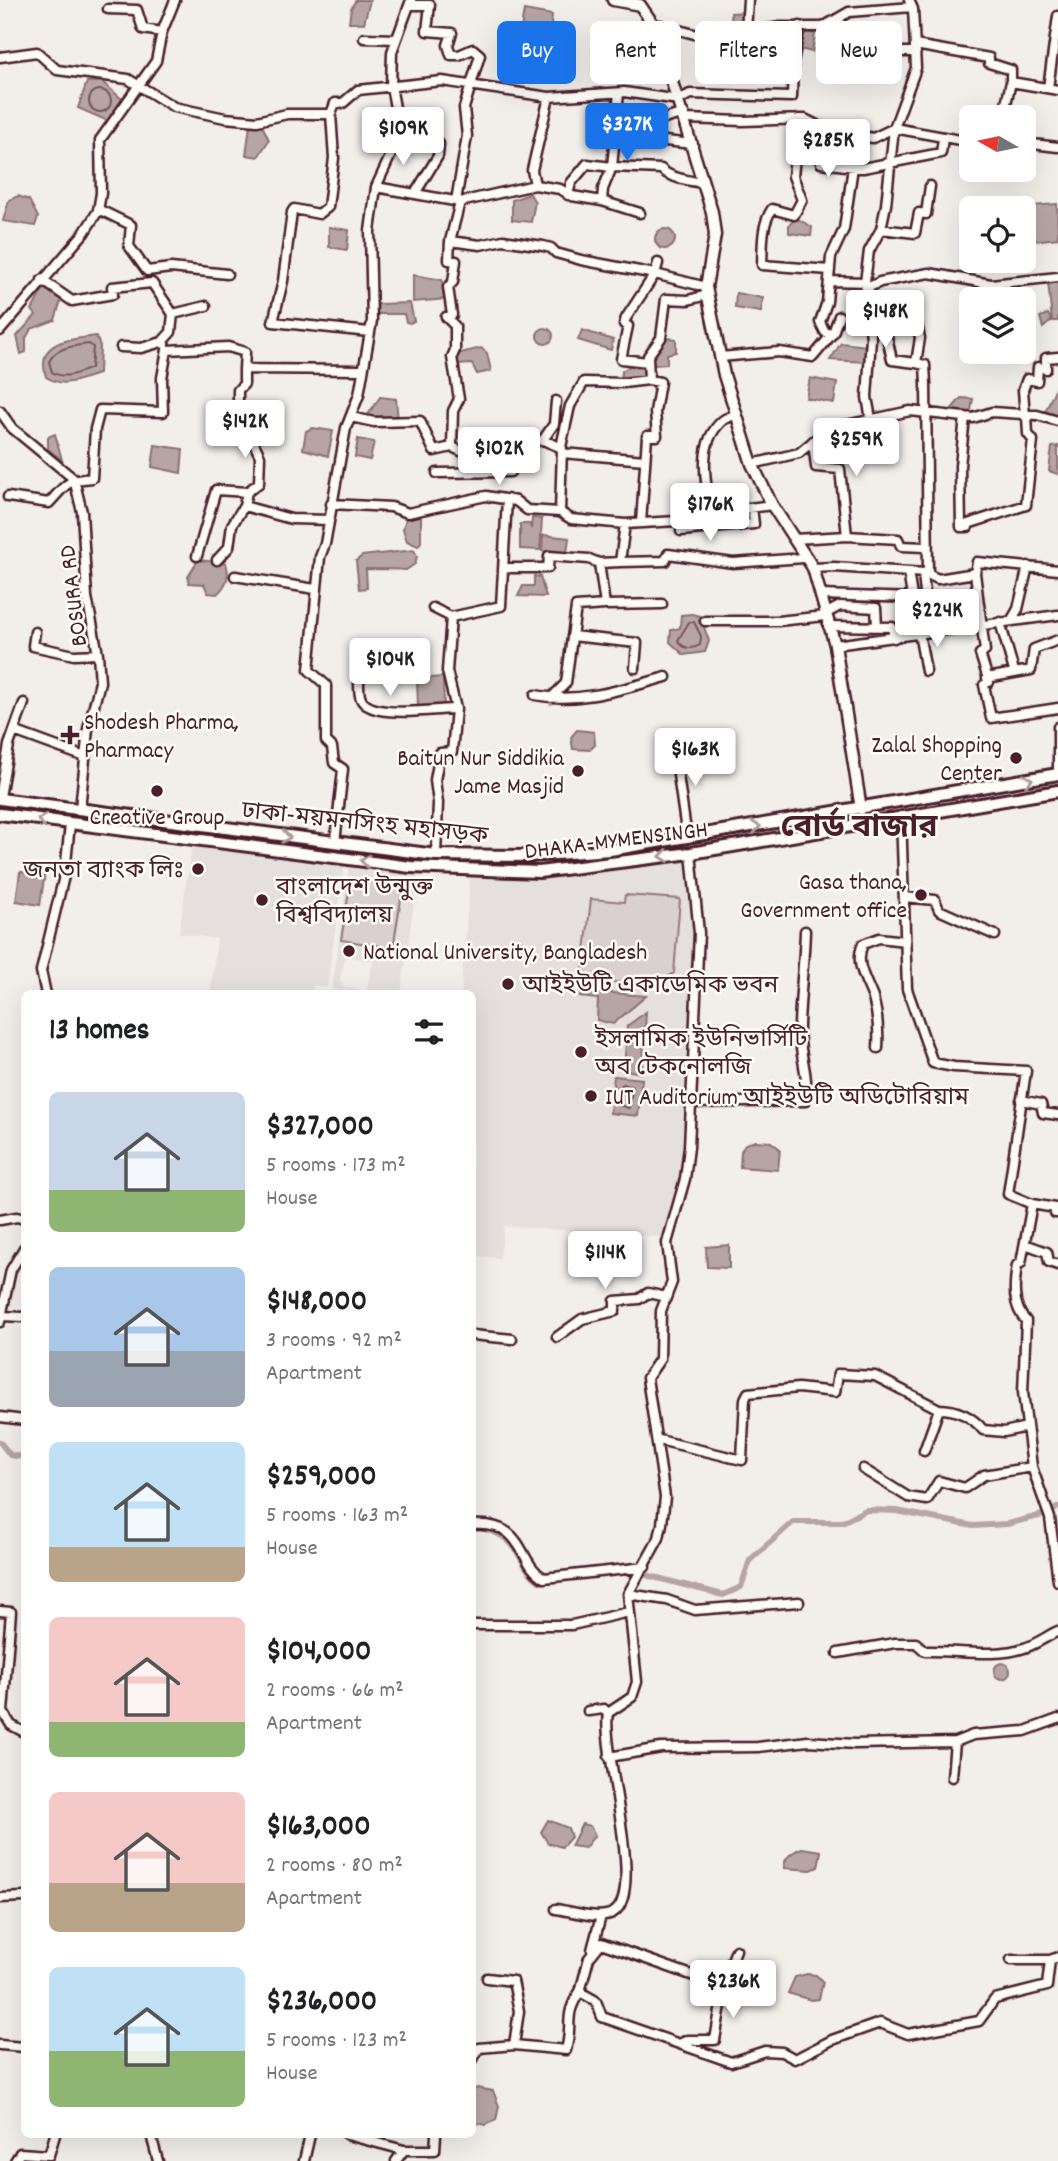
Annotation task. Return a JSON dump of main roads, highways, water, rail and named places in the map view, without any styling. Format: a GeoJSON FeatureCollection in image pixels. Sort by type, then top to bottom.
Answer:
{"type":"FeatureCollection","features":[{"type":"Feature","properties":{"kind":"highway","name":"ঢাকা-ময়মনসিংহ মহাসড়ক"},"geometry":{"type":"LineString","coordinates":[[0,798],[436,855],[579,854],[1058,774]]}},
{"type":"Feature","properties":{"kind":"highway","name":"DHAKA-MYMENSINGH"},"geometry":{"type":"LineString","coordinates":[[0,814],[411,867],[491,872],[569,870],[691,853],[1058,791]]}},
{"type":"Feature","properties":{"kind":"main road"},"geometry":{"type":"LineString","coordinates":[[613,0],[641,3],[655,27],[685,116],[712,212],[715,235],[706,291],[720,357],[752,464],[772,505],[813,568],[835,645],[861,809]]}},
{"type":"Feature","properties":{"kind":"water"},"geometry":{"type":"Polygon","coordinates":[[[356,0],[370,0],[364,23],[349,22],[351,8],[356,0]]]}},
{"type":"Feature","properties":{"kind":"water"},"geometry":{"type":"Polygon","coordinates":[[[524,10],[552,15],[551,21],[522,21],[524,10]]]}},
{"type":"Feature","properties":{"kind":"water"},"geometry":{"type":"Polygon","coordinates":[[[747,12],[748,21],[731,21],[731,13],[747,12]]]}},
{"type":"Feature","properties":{"kind":"water"},"geometry":{"type":"Polygon","coordinates":[[[804,31],[815,34],[812,52],[802,50],[804,31]]]}},
{"type":"Feature","properties":{"kind":"water"},"geometry":{"type":"Polygon","coordinates":[[[87,82],[102,82],[123,100],[108,121],[78,108],[87,82]]]}},
{"type":"Feature","properties":{"kind":"water"},"geometry":{"type":"Polygon","coordinates":[[[250,125],[262,125],[269,140],[258,157],[246,155],[250,125]]]}},
{"type":"Feature","properties":{"kind":"water"},"geometry":{"type":"Polygon","coordinates":[[[828,137],[867,142],[866,150],[828,148],[828,137]]]}},
{"type":"Feature","properties":{"kind":"water"},"geometry":{"type":"Polygon","coordinates":[[[530,194],[535,202],[531,222],[512,220],[512,200],[530,194]]]}},
{"type":"Feature","properties":{"kind":"water"},"geometry":{"type":"Polygon","coordinates":[[[18,196],[29,200],[38,217],[35,226],[3,221],[9,200],[18,196]]]}},
{"type":"Feature","properties":{"kind":"water"},"geometry":{"type":"Polygon","coordinates":[[[1057,204],[1058,238],[1036,241],[1036,206],[1057,204]]]}},
{"type":"Feature","properties":{"kind":"water"},"geometry":{"type":"Polygon","coordinates":[[[796,218],[812,227],[811,236],[789,233],[789,225],[796,218]]]}},
{"type":"Feature","properties":{"kind":"water"},"geometry":{"type":"Polygon","coordinates":[[[329,227],[349,230],[347,250],[329,247],[329,227]]]}},
{"type":"Feature","properties":{"kind":"water"},"geometry":{"type":"Polygon","coordinates":[[[661,229],[669,229],[675,239],[669,249],[661,249],[655,243],[655,235],[661,229]]]}},
{"type":"Feature","properties":{"kind":"water"},"geometry":{"type":"Polygon","coordinates":[[[413,275],[442,280],[447,299],[413,302],[413,275]]]}},
{"type":"Feature","properties":{"kind":"water"},"geometry":{"type":"Polygon","coordinates":[[[1058,281],[1058,321],[1052,321],[1048,282],[1058,281]]]}},
{"type":"Feature","properties":{"kind":"water"},"geometry":{"type":"Polygon","coordinates":[[[43,289],[58,293],[62,297],[55,320],[31,329],[26,338],[26,352],[21,354],[17,336],[36,315],[32,310],[43,289]]]}},
{"type":"Feature","properties":{"kind":"water"},"geometry":{"type":"Polygon","coordinates":[[[736,293],[763,298],[761,312],[735,308],[736,293]]]}},
{"type":"Feature","properties":{"kind":"water"},"geometry":{"type":"Polygon","coordinates":[[[410,303],[414,321],[410,323],[406,322],[404,314],[376,314],[378,304],[410,303]]]}},
{"type":"Feature","properties":{"kind":"water"},"geometry":{"type":"Polygon","coordinates":[[[1048,314],[1052,321],[1043,328],[1040,317],[1048,314]]]}},
{"type":"Feature","properties":{"kind":"water"},"geometry":{"type":"Polygon","coordinates":[[[542,328],[548,328],[553,336],[551,342],[542,344],[537,339],[537,333],[542,328]]]}},
{"type":"Feature","properties":{"kind":"water"},"geometry":{"type":"Polygon","coordinates":[[[582,330],[613,340],[611,350],[578,340],[582,330]]]}},
{"type":"Feature","properties":{"kind":"water"},"geometry":{"type":"Polygon","coordinates":[[[96,336],[100,346],[99,374],[66,383],[46,377],[45,356],[50,349],[65,341],[96,336]]]}},
{"type":"Feature","properties":{"kind":"water"},"geometry":{"type":"Polygon","coordinates":[[[667,338],[676,339],[676,352],[667,354],[667,364],[654,365],[650,355],[667,338]]]}},
{"type":"Feature","properties":{"kind":"water"},"geometry":{"type":"Polygon","coordinates":[[[841,343],[867,346],[867,362],[830,360],[841,343]]]}},
{"type":"Feature","properties":{"kind":"water"},"geometry":{"type":"Polygon","coordinates":[[[481,348],[487,353],[491,371],[477,374],[472,364],[457,365],[454,358],[457,354],[481,348]]]}},
{"type":"Feature","properties":{"kind":"water"},"geometry":{"type":"Polygon","coordinates":[[[633,364],[645,365],[648,378],[621,381],[622,371],[633,364]]]}},
{"type":"Feature","properties":{"kind":"water"},"geometry":{"type":"Polygon","coordinates":[[[810,378],[837,383],[834,403],[806,398],[810,378]]]}},
{"type":"Feature","properties":{"kind":"water"},"geometry":{"type":"Polygon","coordinates":[[[1058,387],[1058,418],[1044,414],[1058,387]]]}},
{"type":"Feature","properties":{"kind":"water"},"geometry":{"type":"Polygon","coordinates":[[[380,397],[396,399],[398,420],[367,416],[380,397]]]}},
{"type":"Feature","properties":{"kind":"water"},"geometry":{"type":"Polygon","coordinates":[[[961,398],[973,399],[970,416],[952,415],[950,411],[961,398]]]}},
{"type":"Feature","properties":{"kind":"water"},"geometry":{"type":"Polygon","coordinates":[[[313,428],[333,431],[328,456],[303,449],[306,431],[313,428]]]}},
{"type":"Feature","properties":{"kind":"water"},"geometry":{"type":"Polygon","coordinates":[[[55,434],[62,460],[48,449],[48,437],[55,434]]]}},
{"type":"Feature","properties":{"kind":"water"},"geometry":{"type":"Polygon","coordinates":[[[358,439],[374,442],[370,460],[355,457],[358,439]]]}},
{"type":"Feature","properties":{"kind":"water"},"geometry":{"type":"Polygon","coordinates":[[[155,445],[183,449],[181,473],[152,467],[155,445]]]}},
{"type":"Feature","properties":{"kind":"water"},"geometry":{"type":"Polygon","coordinates":[[[1058,446],[1058,474],[1049,471],[1052,447],[1058,446]]]}},
{"type":"Feature","properties":{"kind":"water"},"geometry":{"type":"Polygon","coordinates":[[[407,515],[421,515],[421,542],[418,546],[407,541],[403,529],[407,515]]]}},
{"type":"Feature","properties":{"kind":"water"},"geometry":{"type":"Polygon","coordinates":[[[532,518],[542,519],[540,550],[520,549],[520,524],[530,524],[531,529],[532,518]]]}},
{"type":"Feature","properties":{"kind":"water"},"geometry":{"type":"Polygon","coordinates":[[[543,535],[569,538],[567,553],[542,551],[543,535]]]}},
{"type":"Feature","properties":{"kind":"water"},"geometry":{"type":"Polygon","coordinates":[[[414,550],[417,556],[415,564],[406,570],[366,569],[367,588],[359,589],[356,561],[362,556],[414,550]]]}},
{"type":"Feature","properties":{"kind":"water"},"geometry":{"type":"Polygon","coordinates":[[[198,560],[226,563],[227,580],[217,594],[208,593],[204,584],[189,583],[188,577],[198,560]]]}},
{"type":"Feature","properties":{"kind":"water"},"geometry":{"type":"Polygon","coordinates":[[[534,576],[540,577],[546,597],[518,596],[523,586],[534,586],[534,576]]]}},
{"type":"Feature","properties":{"kind":"water"},"geometry":{"type":"Polygon","coordinates":[[[681,615],[700,616],[709,641],[705,652],[684,655],[670,642],[671,630],[680,628],[681,615]]]}},
{"type":"Feature","properties":{"kind":"water"},"geometry":{"type":"Polygon","coordinates":[[[443,677],[444,705],[418,706],[417,679],[443,677]]]}},
{"type":"Feature","properties":{"kind":"water"},"geometry":{"type":"Polygon","coordinates":[[[577,730],[594,732],[595,745],[589,750],[573,749],[571,737],[577,730]]]}},
{"type":"Feature","properties":{"kind":"water"},"geometry":{"type":"Polygon","coordinates":[[[20,872],[45,873],[40,905],[16,901],[20,872]]]}},
{"type":"Feature","properties":{"kind":"water"},"geometry":{"type":"Polygon","coordinates":[[[581,990],[646,996],[613,1024],[597,1020],[598,999],[580,997],[581,990]]]}},
{"type":"Feature","properties":{"kind":"water"},"geometry":{"type":"Polygon","coordinates":[[[646,1012],[642,1073],[624,1070],[627,1026],[646,1012]]]}},
{"type":"Feature","properties":{"kind":"water"},"geometry":{"type":"Polygon","coordinates":[[[614,1076],[642,1079],[638,1116],[610,1113],[614,1076]]]}},
{"type":"Feature","properties":{"kind":"water"},"geometry":{"type":"Polygon","coordinates":[[[756,1141],[771,1142],[780,1149],[778,1170],[740,1167],[741,1151],[745,1144],[756,1141]]]}},
{"type":"Feature","properties":{"kind":"water"},"geometry":{"type":"Polygon","coordinates":[[[729,1245],[729,1268],[707,1267],[706,1247],[729,1245]]]}},
{"type":"Feature","properties":{"kind":"water"},"geometry":{"type":"Polygon","coordinates":[[[999,1663],[1005,1663],[1010,1671],[1008,1677],[999,1679],[994,1674],[994,1668],[999,1663]]]}},
{"type":"Feature","properties":{"kind":"water"},"geometry":{"type":"Polygon","coordinates":[[[548,1820],[568,1828],[571,1837],[562,1847],[548,1843],[541,1832],[548,1820]]]}},
{"type":"Feature","properties":{"kind":"water"},"geometry":{"type":"Polygon","coordinates":[[[582,1824],[590,1826],[595,1835],[585,1848],[571,1846],[582,1824]]]}},
{"type":"Feature","properties":{"kind":"water"},"geometry":{"type":"Polygon","coordinates":[[[802,1848],[821,1851],[818,1867],[811,1870],[785,1868],[787,1858],[802,1848]]]}},
{"type":"Feature","properties":{"kind":"water"},"geometry":{"type":"Polygon","coordinates":[[[816,1975],[823,1982],[819,1999],[811,2000],[788,1993],[795,1977],[816,1975]]]}},
{"type":"Feature","properties":{"kind":"water"},"geometry":{"type":"Polygon","coordinates":[[[476,2089],[493,2091],[499,2106],[496,2120],[485,2125],[476,2123],[476,2089]]]}},
{"type":"Feature","properties":{"kind":"waterway"},"geometry":{"type":"LineString","coordinates":[[0,1442],[10,1455],[21,1457]]}},
{"type":"Feature","properties":{"kind":"waterway"},"geometry":{"type":"LineString","coordinates":[[1053,1511],[1058,1507]]}},
{"type":"Feature","properties":{"kind":"waterway"},"geometry":{"type":"LineString","coordinates":[[646,1575],[723,1595],[741,1587],[750,1560],[793,1522],[842,1522],[866,1510],[897,1511],[973,1526],[1007,1524],[1043,1515]]}},
{"type":"Feature","properties":{"kind":"waterway"},"geometry":{"type":"LineString","coordinates":[[481,1528],[495,1532],[512,1544],[525,1566],[539,1581],[557,1580]]}},
{"type":"Feature","properties":{"kind":"place","name":"Shodesh Pharma, Pharmacy"},"geometry":{"type":"Point","coordinates":[70,735]}},
{"type":"Feature","properties":{"kind":"place","name":"Zalal Shopping Center"},"geometry":{"type":"Point","coordinates":[1016,758]}},
{"type":"Feature","properties":{"kind":"place","name":"Baitun Nur Siddikia Jame Masjid"},"geometry":{"type":"Point","coordinates":[578,771]}},
{"type":"Feature","properties":{"kind":"place","name":"Creative Group"},"geometry":{"type":"Point","coordinates":[157,791]}},
{"type":"Feature","properties":{"kind":"place","name":"জনতা ব্যাংক লিঃ"},"geometry":{"type":"Point","coordinates":[198,869]}},
{"type":"Feature","properties":{"kind":"place","name":"Gasa thana, Government office"},"geometry":{"type":"Point","coordinates":[921,895]}},
{"type":"Feature","properties":{"kind":"place","name":"বাংলাদেশ উন্মুক্ত বিশ্ববিদ্যালয়"},"geometry":{"type":"Point","coordinates":[262,900]}},
{"type":"Feature","properties":{"kind":"place","name":"National University, Bangladesh"},"geometry":{"type":"Point","coordinates":[349,951]}},
{"type":"Feature","properties":{"kind":"place","name":"আইইউটি একাডেমিক ভবন"},"geometry":{"type":"Point","coordinates":[508,984]}},
{"type":"Feature","properties":{"kind":"place","name":"ইসলামিক ইউনিভার্সিটি অব টেকনোলজি"},"geometry":{"type":"Point","coordinates":[581,1052]}},
{"type":"Feature","properties":{"kind":"place","name":"IUT Auditorium আইইউটি অডিটোরিয়াম"},"geometry":{"type":"Point","coordinates":[591,1096]}},
{"type":"Feature","properties":{"kind":"district","name":"বোর্ড বাজার"},"geometry":{"type":"Point","coordinates":[859,825]}}]}
